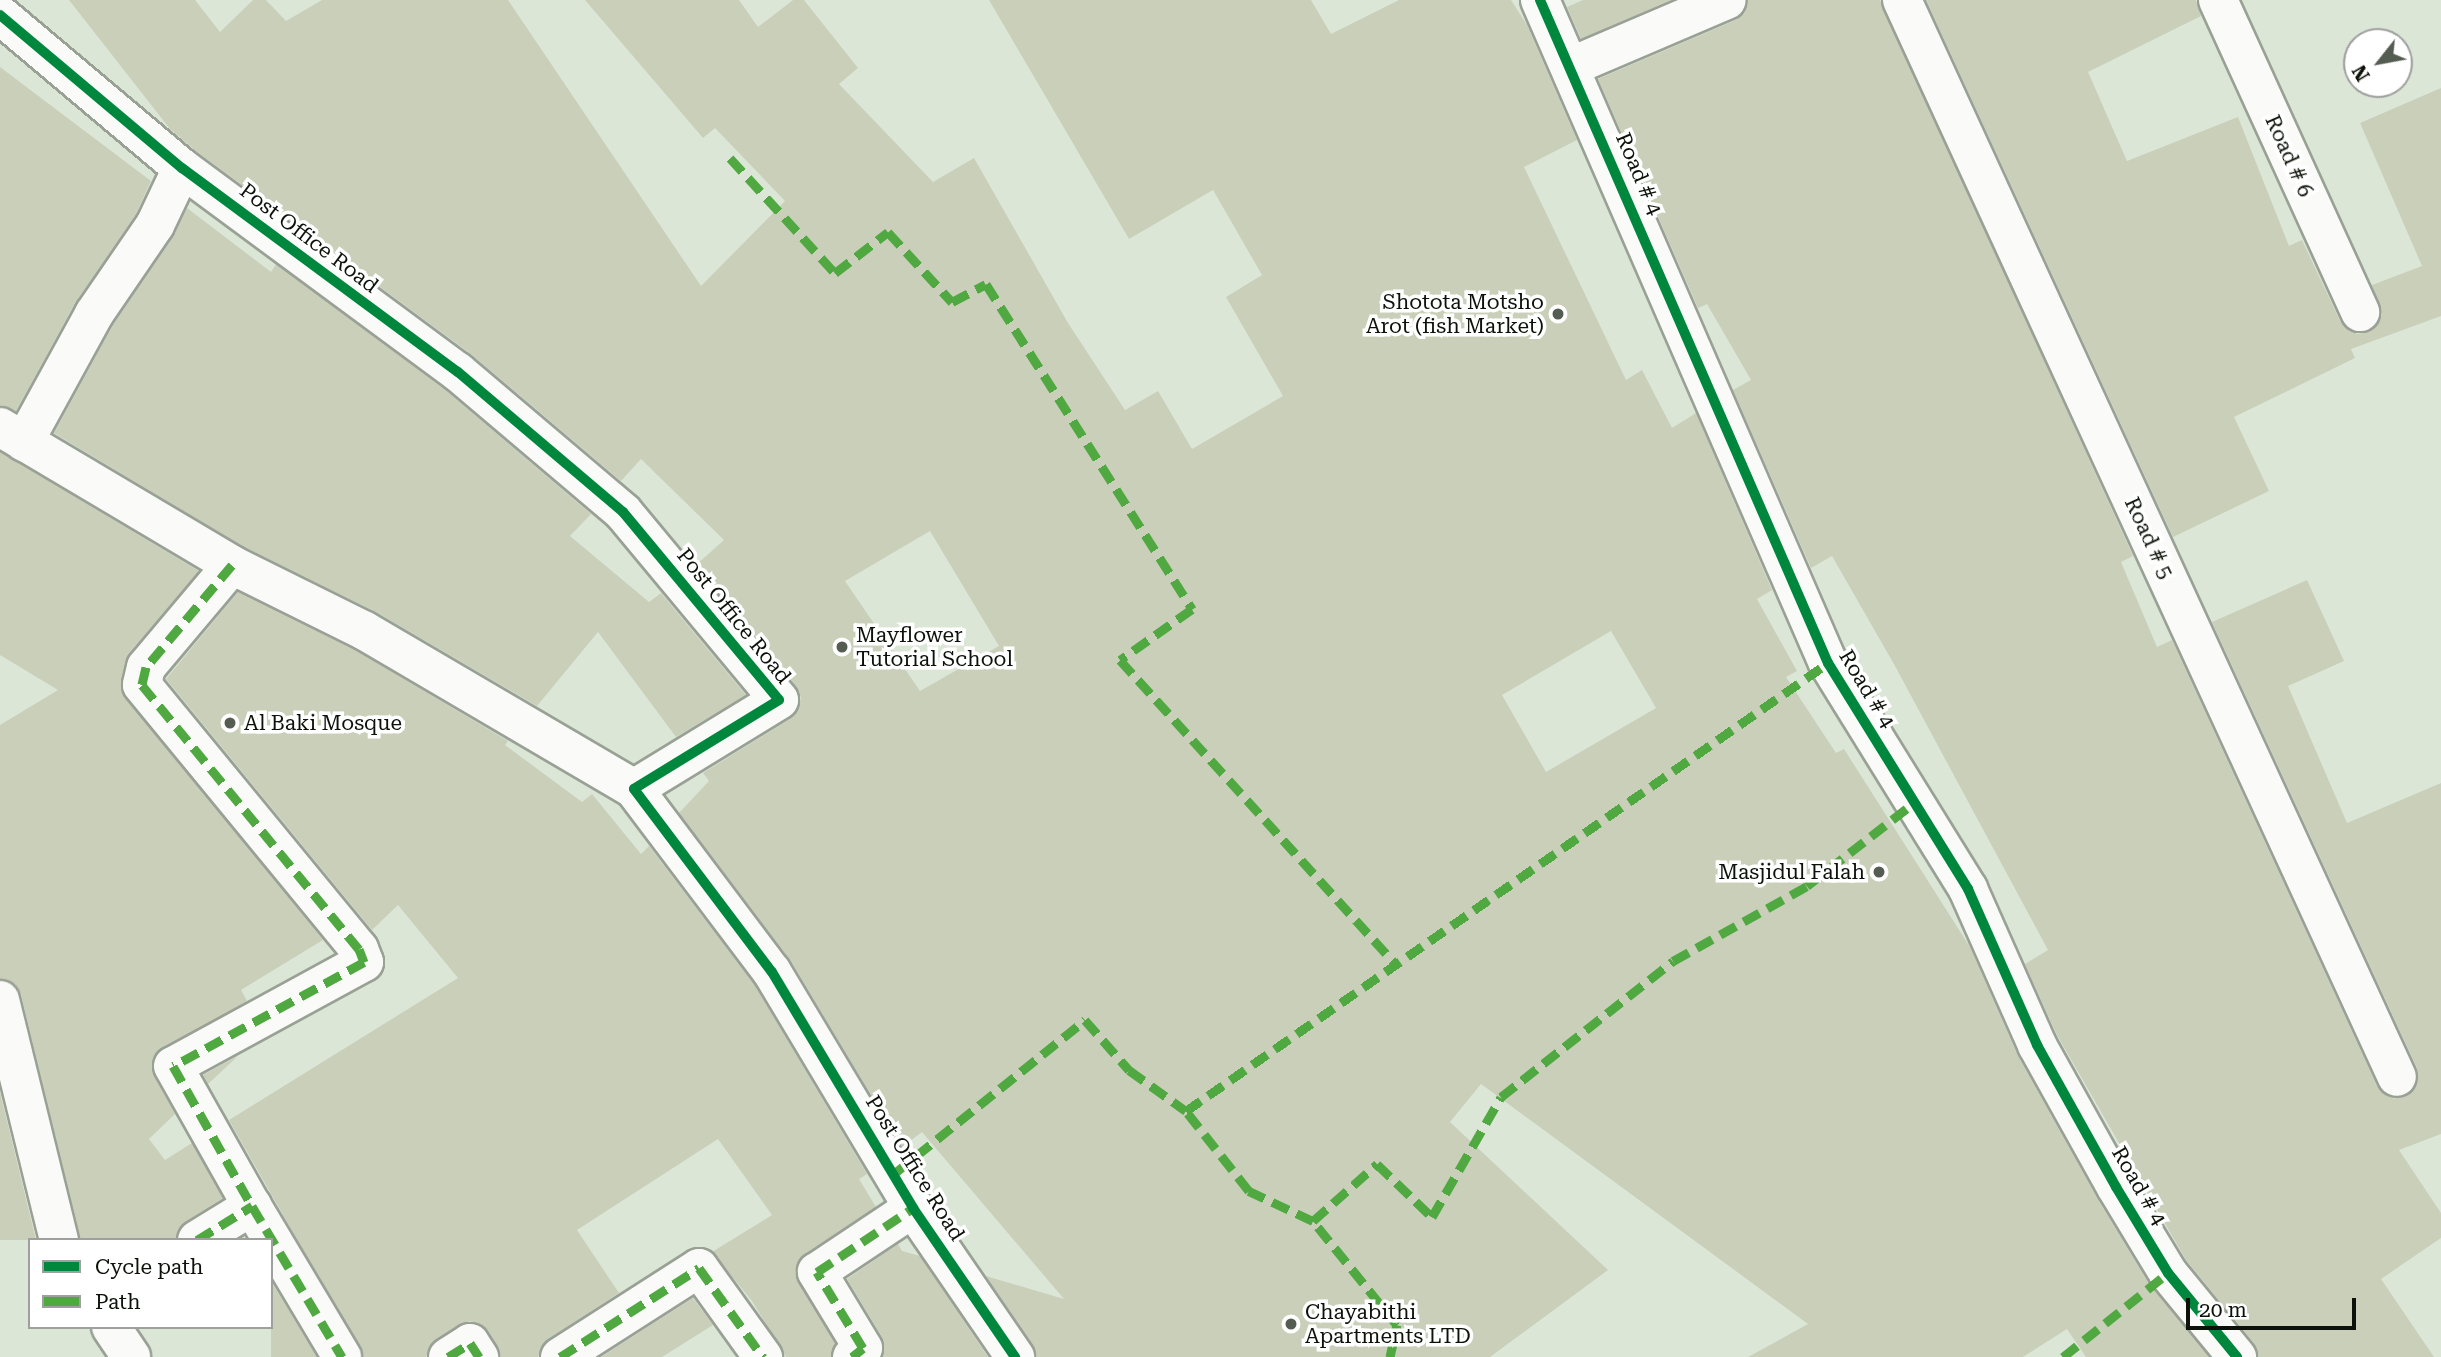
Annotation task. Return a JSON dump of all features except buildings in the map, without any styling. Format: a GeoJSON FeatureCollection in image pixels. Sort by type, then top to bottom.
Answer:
{"type":"FeatureCollection","features":[{"type":"Feature","properties":{"kind":"street","name":"Road # 4"},"geometry":{"type":"LineString","coordinates":[[1540,0],[1572,66],[1828,663],[1968,889],[2037,1045],[2116,1187],[2168,1273],[2237,1357]]}},
{"type":"Feature","properties":{"kind":"street"},"geometry":{"type":"LineString","coordinates":[[1572,66],[1727,0]]}},
{"type":"Feature","properties":{"kind":"street","name":"Road # 5"},"geometry":{"type":"LineString","coordinates":[[1902,0],[2397,1076]]}},
{"type":"Feature","properties":{"kind":"street","name":"Road # 6"},"geometry":{"type":"LineString","coordinates":[[2218,0],[2360,312]]}},
{"type":"Feature","properties":{"kind":"street","name":"Post Office Road"},"geometry":{"type":"LineString","coordinates":[[0,15],[182,168],[458,372],[623,512],[779,700],[634,789],[772,972],[914,1208],[1015,1357]]}},
{"type":"Feature","properties":{"kind":"street"},"geometry":{"type":"LineString","coordinates":[[182,168],[155,225],[12,434],[232,565],[365,631],[634,789]]}},
{"type":"Feature","properties":{"kind":"street"},"geometry":{"type":"LineString","coordinates":[[232,565],[146,667],[142,685],[359,949],[364,962],[173,1066],[271,1238]]}},
{"type":"Feature","properties":{"kind":"street"},"geometry":{"type":"LineString","coordinates":[[0,1000],[59,1238]]}},
{"type":"Feature","properties":{"kind":"street"},"geometry":{"type":"LineString","coordinates":[[200,1238],[252,1206]]}},
{"type":"Feature","properties":{"kind":"street"},"geometry":{"type":"LineString","coordinates":[[852,1357],[863,1348],[817,1272],[914,1208]]}},
{"type":"Feature","properties":{"kind":"street"},"geometry":{"type":"LineString","coordinates":[[273,1241],[342,1357]]}},
{"type":"Feature","properties":{"kind":"street"},"geometry":{"type":"LineString","coordinates":[[560,1357],[699,1268],[763,1357]]}},
{"type":"Feature","properties":{"kind":"street"},"geometry":{"type":"LineString","coordinates":[[112,1329],[131,1357]]}},
{"type":"Feature","properties":{"kind":"street"},"geometry":{"type":"LineString","coordinates":[[448,1357],[470,1343],[479,1357]]}},
{"type":"Feature","properties":{"kind":"marked path"},"geometry":{"type":"LineString","coordinates":[[730,158],[835,273],[888,232],[952,302],[986,284],[1192,609],[1120,660],[1398,967]]}},
{"type":"Feature","properties":{"kind":"marked path"},"geometry":{"type":"LineString","coordinates":[[232,565],[146,667],[142,685],[359,949],[364,962],[173,1066],[252,1206]]}},
{"type":"Feature","properties":{"kind":"marked path"},"geometry":{"type":"LineString","coordinates":[[1390,1357],[1397,1325],[1313,1221],[1249,1191],[1186,1111],[1828,663]]}},
{"type":"Feature","properties":{"kind":"marked path"},"geometry":{"type":"LineString","coordinates":[[1313,1221],[1377,1164],[1432,1217],[1501,1097],[1673,961],[1807,886],[1915,802]]}},
{"type":"Feature","properties":{"kind":"marked path"},"geometry":{"type":"LineString","coordinates":[[895,1173],[1085,1020],[1129,1070],[1186,1111]]}},
{"type":"Feature","properties":{"kind":"marked path"},"geometry":{"type":"LineString","coordinates":[[200,1238],[252,1206],[271,1238]]}},
{"type":"Feature","properties":{"kind":"marked path"},"geometry":{"type":"LineString","coordinates":[[852,1357],[863,1348],[817,1272],[913,1208]]}},
{"type":"Feature","properties":{"kind":"marked path"},"geometry":{"type":"LineString","coordinates":[[273,1241],[342,1357]]}},
{"type":"Feature","properties":{"kind":"marked path"},"geometry":{"type":"LineString","coordinates":[[560,1357],[699,1268],[763,1357]]}},
{"type":"Feature","properties":{"kind":"marked path"},"geometry":{"type":"LineString","coordinates":[[2063,1357],[2168,1273]]}},
{"type":"Feature","properties":{"kind":"marked path"},"geometry":{"type":"LineString","coordinates":[[448,1357],[470,1343],[479,1357]]}},
{"type":"Feature","properties":{"kind":"cycle path"},"geometry":{"type":"LineString","coordinates":[[1540,0],[1828,663],[1968,889],[2037,1045],[2116,1187],[2168,1273],[2237,1357]]}},
{"type":"Feature","properties":{"kind":"cycle path"},"geometry":{"type":"LineString","coordinates":[[0,15],[182,168],[458,372],[623,512],[779,700],[634,789],[772,972],[913,1208],[1015,1357]]}},
{"type":"Feature","properties":{"kind":"place","name":"Shotota Motsho Arot (fish Market)"},"geometry":{"type":"Point","coordinates":[1558,314]}},
{"type":"Feature","properties":{"kind":"place","name":"Mayflower Tutorial School"},"geometry":{"type":"Point","coordinates":[842,647]}},
{"type":"Feature","properties":{"kind":"place","name":"Al Baki Mosque"},"geometry":{"type":"Point","coordinates":[230,723]}},
{"type":"Feature","properties":{"kind":"place","name":"Masjidul Falah"},"geometry":{"type":"Point","coordinates":[1879,872]}},
{"type":"Feature","properties":{"kind":"place","name":"Chayabithi Apartments LTD"},"geometry":{"type":"Point","coordinates":[1291,1324]}}]}
